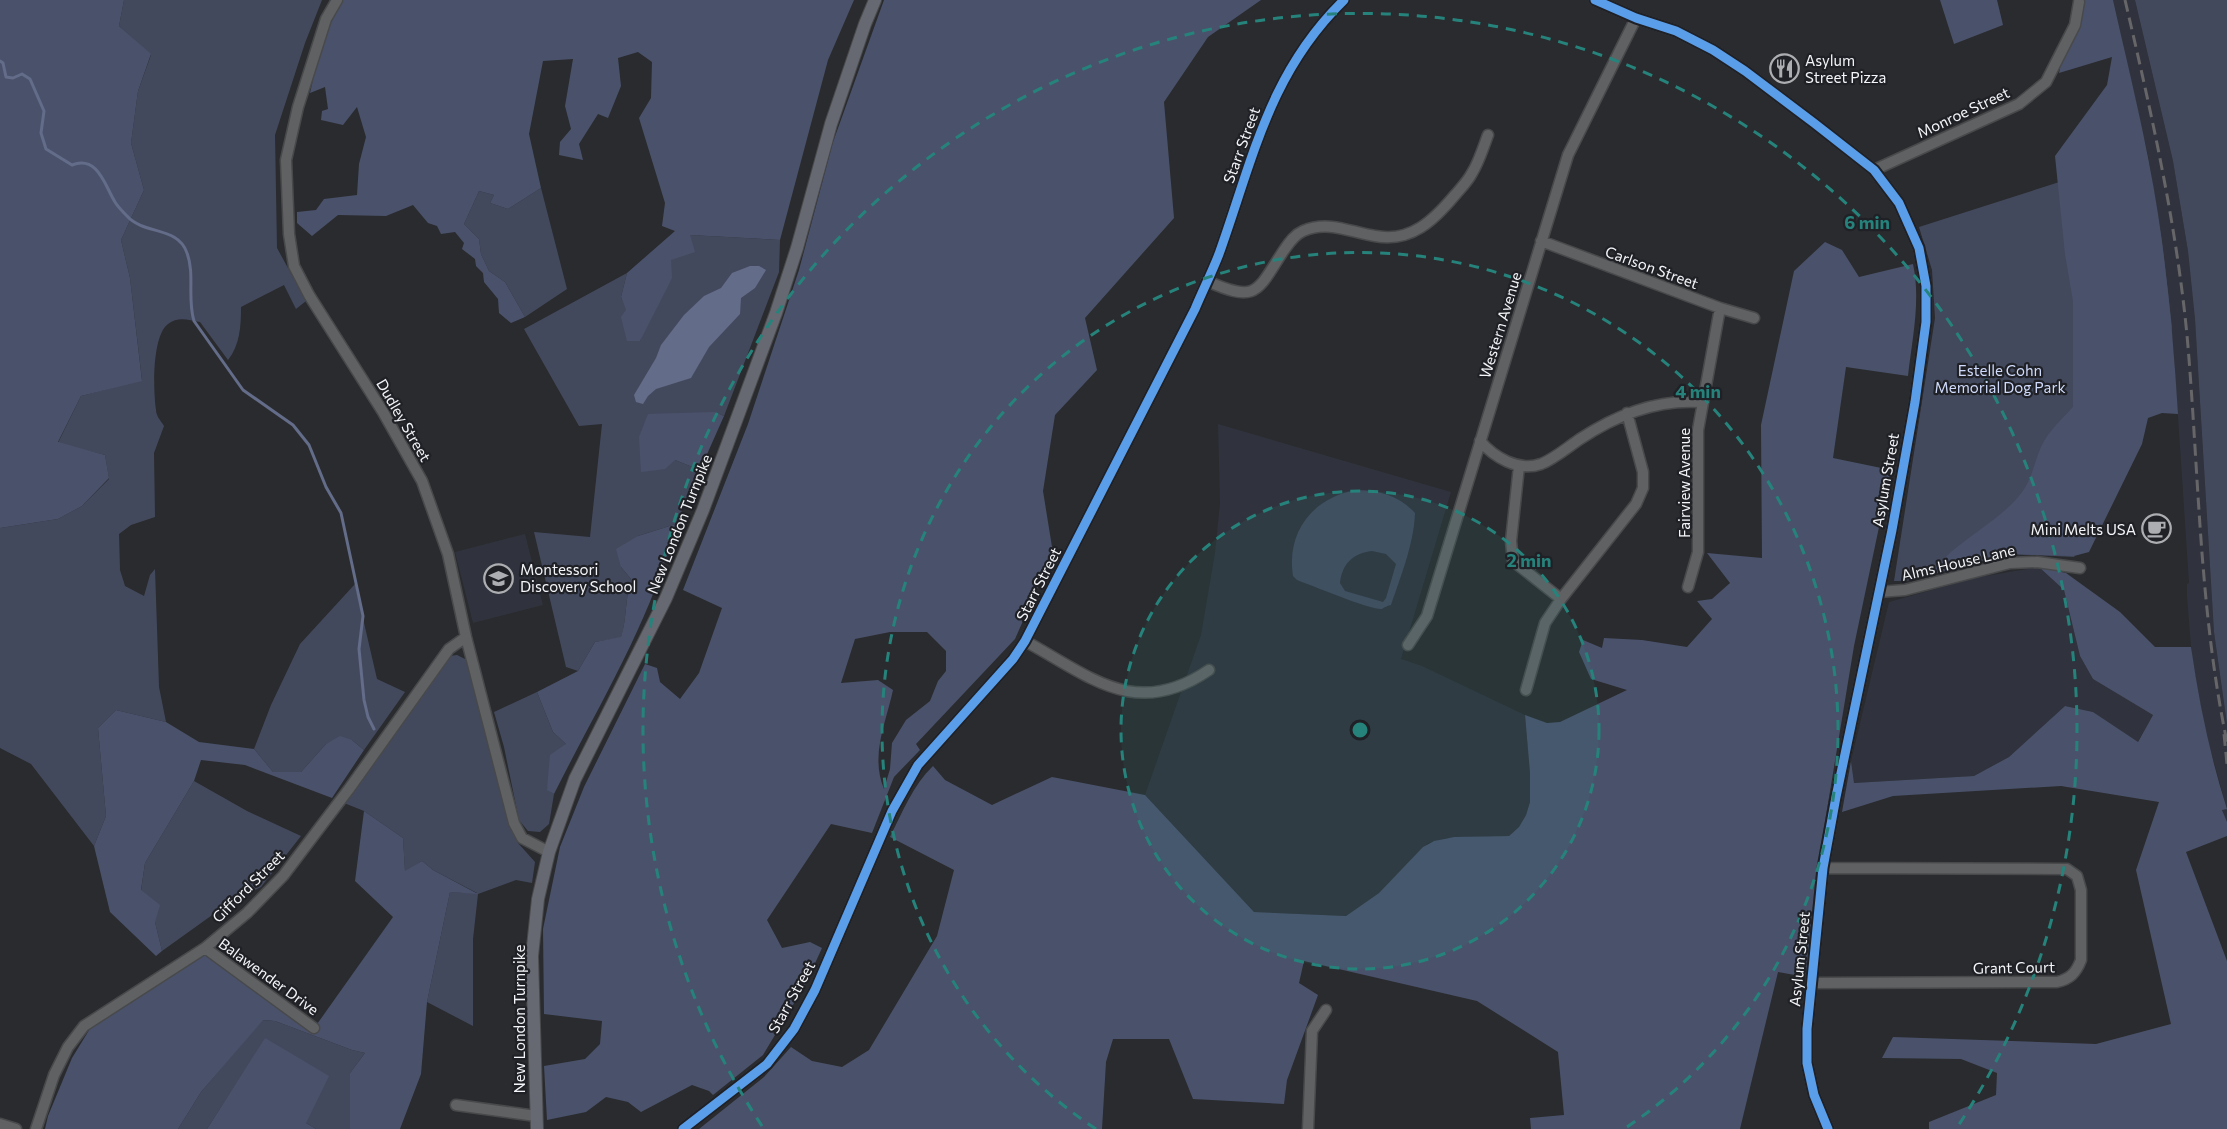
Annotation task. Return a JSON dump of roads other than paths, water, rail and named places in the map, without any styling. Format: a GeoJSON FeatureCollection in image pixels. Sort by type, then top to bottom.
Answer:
{"type":"FeatureCollection","features":[{"type":"Feature","properties":{"kind":"main road","name":"New London Turnpike"},"geometry":{"type":"LineString","coordinates":[[537,1129],[532,956],[538,899],[549,852],[575,779],[666,598],[703,510],[776,313],[797,248],[834,114],[875,0]]}},
{"type":"Feature","properties":{"kind":"street","name":"Dudley Street"},"geometry":{"type":"LineString","coordinates":[[338,0],[326,19],[298,107],[286,160],[289,234],[294,266],[309,295],[383,412],[422,481],[448,553],[466,637],[514,823],[522,838],[549,852]]}},
{"type":"Feature","properties":{"kind":"street","name":"Starr Street"},"geometry":{"type":"LineString","coordinates":[[683,1129],[767,1064],[794,1029],[815,990],[892,811],[918,765],[1013,659],[1025,641],[1154,392],[1208,281],[1272,104],[1293,62],[1333,10],[1344,0]]}},
{"type":"Feature","properties":{"kind":"street","name":"Asylum Street"},"geometry":{"type":"LineString","coordinates":[[1595,0],[1636,18],[1676,31],[1745,70],[1874,170],[1899,202],[1919,248],[1926,295],[1926,322],[1915,402],[1823,868],[1807,1029],[1808,1063],[1814,1095],[1828,1129]]}},
{"type":"Feature","properties":{"kind":"street","name":"Monroe Street"},"geometry":{"type":"LineString","coordinates":[[1874,170],[2019,104],[2046,82],[2075,25],[2079,2]]}},
{"type":"Feature","properties":{"kind":"street","name":"Western Avenue"},"geometry":{"type":"LineString","coordinates":[[1408,645],[1427,616],[1568,155],[1636,18]]}},
{"type":"Feature","properties":{"kind":"street"},"geometry":{"type":"LineString","coordinates":[[1208,281],[1235,292],[1246,294],[1253,292],[1261,286],[1290,241],[1300,233],[1314,228],[1344,228],[1380,237],[1410,234],[1417,231],[1438,215],[1472,175],[1488,135]]}},
{"type":"Feature","properties":{"kind":"street","name":"Carlson Street"},"geometry":{"type":"LineString","coordinates":[[1541,241],[1720,308],[1754,318]]}},
{"type":"Feature","properties":{"kind":"street","name":"Fairview Avenue"},"geometry":{"type":"LineString","coordinates":[[1688,587],[1698,552],[1698,430],[1701,402],[1720,308]]}},
{"type":"Feature","properties":{"kind":"street"},"geometry":{"type":"LineString","coordinates":[[1480,441],[1491,453],[1520,466],[1540,464],[1601,425],[1627,413],[1684,401],[1701,402]]}},
{"type":"Feature","properties":{"kind":"street"},"geometry":{"type":"LineString","coordinates":[[1527,690],[1545,623],[1561,599],[1636,504],[1643,488],[1643,472],[1627,413]]}},
{"type":"Feature","properties":{"kind":"street"},"geometry":{"type":"LineString","coordinates":[[1520,466],[1511,541],[1513,561],[1561,599]]}},
{"type":"Feature","properties":{"kind":"street","name":"Alms House Lane"},"geometry":{"type":"LineString","coordinates":[[1879,592],[1905,590],[2005,564],[2037,562],[2080,567]]}},
{"type":"Feature","properties":{"kind":"street","name":"Gifford Street"},"geometry":{"type":"LineString","coordinates":[[36,1129],[59,1066],[68,1047],[84,1026],[205,948],[247,913],[283,876],[349,789],[449,649],[466,637]]}},
{"type":"Feature","properties":{"kind":"street"},"geometry":{"type":"LineString","coordinates":[[1025,641],[1107,686],[1132,693],[1154,693],[1174,689],[1209,670]]}},
{"type":"Feature","properties":{"kind":"street","name":"Grant Court"},"geometry":{"type":"LineString","coordinates":[[1812,983],[2056,982],[2072,977],[2081,960],[2081,890],[2077,876],[2067,869],[1823,868]]}},
{"type":"Feature","properties":{"kind":"street","name":"Balawender Drive"},"geometry":{"type":"LineString","coordinates":[[205,948],[314,1028]]}},
{"type":"Feature","properties":{"kind":"street"},"geometry":{"type":"LineString","coordinates":[[1308,1129],[1312,1030],[1326,1010]]}},
{"type":"Feature","properties":{"kind":"street"},"geometry":{"type":"LineString","coordinates":[[456,1105],[536,1116]]}},
{"type":"Feature","properties":{"kind":"street"},"geometry":{"type":"LineString","coordinates":[[0,1124],[16,1129]]}},
{"type":"Feature","properties":{"kind":"waterway"},"geometry":{"type":"LineString","coordinates":[[0,61],[3,63],[6,77],[13,78],[22,74],[30,79],[44,111],[41,133],[46,149],[72,165],[81,163],[94,168],[100,174],[116,204],[134,222],[169,234],[183,244],[189,261],[194,321],[243,390],[293,425],[309,445],[326,487],[341,513],[363,616],[359,649],[364,700],[374,729]]}},
{"type":"Feature","properties":{"kind":"railway"},"geometry":{"type":"LineString","coordinates":[[2125,0],[2162,167],[2182,293],[2191,386],[2205,591],[2227,742]]}},
{"type":"Feature","properties":{"kind":"railway"},"geometry":{"type":"LineString","coordinates":[[2224,734],[2227,764]]}},
{"type":"Feature","properties":{"kind":"place","name":"Asylum Street Pizza"},"geometry":{"type":"Point","coordinates":[1784,69]}},
{"type":"Feature","properties":{"kind":"place","name":"Mini Melts USA"},"geometry":{"type":"Point","coordinates":[2157,529]}},
{"type":"Feature","properties":{"kind":"place","name":"Montessori Discovery School"},"geometry":{"type":"Point","coordinates":[499,578]}},
{"type":"Feature","properties":{"kind":"park label","name":"Estelle Cohn Memorial Dog Park"},"geometry":{"type":"Point","coordinates":[2000,378]}}]}
